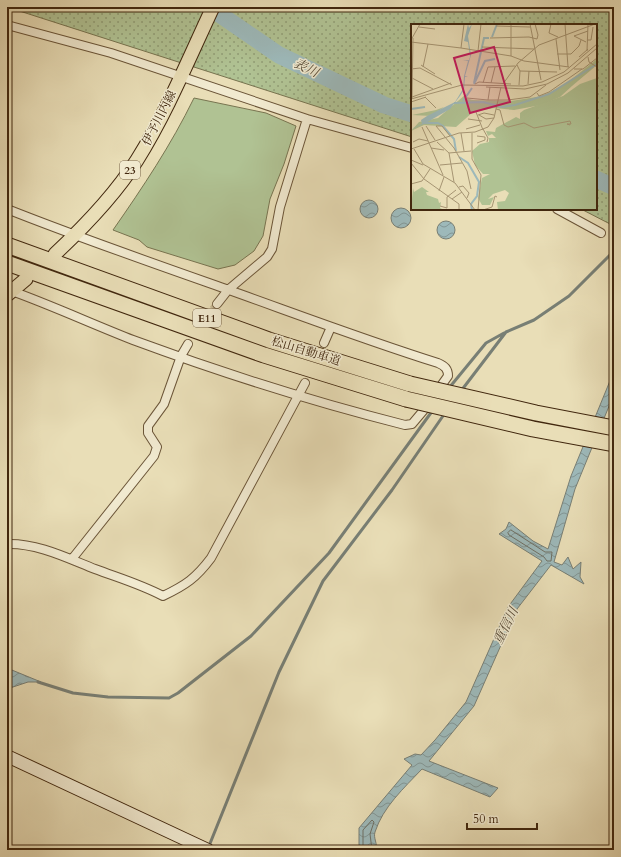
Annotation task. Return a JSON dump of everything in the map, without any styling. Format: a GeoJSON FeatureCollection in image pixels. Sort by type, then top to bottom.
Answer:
{"type":"FeatureCollection","features":[{"type":"Feature","properties":{"kind":"highway","name":"松山自動車道"},"geometry":{"type":"LineString","coordinates":[[7,245],[269,340],[410,384],[529,412],[614,428]]}},
{"type":"Feature","properties":{"kind":"highway","name":"松山自動車道"},"geometry":{"type":"LineString","coordinates":[[7,262],[264,355],[406,399],[533,429],[614,444]]}},
{"type":"Feature","properties":{"kind":"main road","name":"伊予川内線"},"geometry":{"type":"LineString","coordinates":[[56,254],[86,226],[113,194],[136,161],[158,123],[213,7]]}},
{"type":"Feature","properties":{"kind":"main road"},"geometry":{"type":"LineString","coordinates":[[9,292],[26,279]]}},
{"type":"Feature","properties":{"kind":"street"},"geometry":{"type":"LineString","coordinates":[[7,25],[182,73],[307,119],[411,148]]}},
{"type":"Feature","properties":{"kind":"street"},"geometry":{"type":"LineString","coordinates":[[217,304],[228,290],[267,257],[272,249],[280,207],[307,119]]}},
{"type":"Feature","properties":{"kind":"street"},"geometry":{"type":"LineString","coordinates":[[7,209],[74,236],[331,327],[438,363],[444,366],[448,371],[448,376],[412,424],[405,425],[297,394],[133,340],[9,292]]}},
{"type":"Feature","properties":{"kind":"street"},"geometry":{"type":"LineString","coordinates":[[559,210],[601,233]]}},
{"type":"Feature","properties":{"kind":"street"},"geometry":{"type":"LineString","coordinates":[[324,343],[331,327]]}},
{"type":"Feature","properties":{"kind":"street"},"geometry":{"type":"LineString","coordinates":[[72,559],[154,456],[157,447],[148,433],[147,428],[168,396],[181,356],[188,344]]}},
{"type":"Feature","properties":{"kind":"street"},"geometry":{"type":"LineString","coordinates":[[7,544],[22,545],[72,559],[142,585],[163,596],[193,579],[211,558],[297,394],[305,383]]}},
{"type":"Feature","properties":{"kind":"street"},"geometry":{"type":"LineString","coordinates":[[7,756],[205,849]]}},
{"type":"Feature","properties":{"kind":"green space"},"geometry":{"type":"Polygon","coordinates":[[[7,7],[547,7],[574,10],[614,7],[614,226],[583,210],[597,210],[597,24],[411,24],[411,137],[7,7]]]}},
{"type":"Feature","properties":{"kind":"green space"},"geometry":{"type":"Polygon","coordinates":[[[194,98],[266,113],[296,126],[284,164],[270,199],[263,236],[254,251],[235,265],[218,269],[147,247],[139,240],[113,230],[156,166],[194,98]]]}},
{"type":"Feature","properties":{"kind":"water"},"geometry":{"type":"Polygon","coordinates":[[[365,200],[373,200],[378,205],[376,216],[373,218],[365,218],[360,213],[360,205],[365,200]]]}},
{"type":"Feature","properties":{"kind":"water"},"geometry":{"type":"Polygon","coordinates":[[[401,208],[408,211],[411,218],[408,225],[401,228],[394,225],[391,218],[394,211],[401,208]]]}},
{"type":"Feature","properties":{"kind":"water"},"geometry":{"type":"Polygon","coordinates":[[[442,221],[450,221],[455,226],[453,237],[450,239],[442,239],[437,234],[437,226],[442,221]]]}},
{"type":"Feature","properties":{"kind":"water","name":"重信川"},"geometry":{"type":"Polygon","coordinates":[[[614,371],[614,394],[575,489],[554,562],[562,565],[568,557],[573,569],[581,562],[580,577],[584,584],[551,565],[517,609],[474,706],[429,761],[498,788],[490,797],[422,769],[401,791],[383,814],[375,832],[376,850],[359,850],[359,828],[412,765],[404,759],[415,754],[421,755],[466,702],[508,607],[542,561],[499,534],[506,529],[509,522],[533,541],[548,549],[571,476],[614,371]]]}},
{"type":"Feature","properties":{"kind":"water"},"geometry":{"type":"Polygon","coordinates":[[[7,668],[41,682],[28,682],[7,689],[7,668]]]}},
{"type":"Feature","properties":{"kind":"waterway","name":"表川"},"geometry":{"type":"LineString","coordinates":[[209,7],[279,55],[384,105],[411,114]]}},
{"type":"Feature","properties":{"kind":"waterway","name":"表川"},"geometry":{"type":"LineString","coordinates":[[597,179],[614,187]]}},
{"type":"Feature","properties":{"kind":"waterway"},"geometry":{"type":"LineString","coordinates":[[461,391],[506,332],[534,320],[569,296],[614,251]]}},
{"type":"Feature","properties":{"kind":"waterway"},"geometry":{"type":"LineString","coordinates":[[449,388],[486,343],[504,333]]}},
{"type":"Feature","properties":{"kind":"waterway"},"geometry":{"type":"LineString","coordinates":[[38,682],[73,693],[108,697],[169,698],[178,693],[251,636],[329,553],[433,410]]}},
{"type":"Feature","properties":{"kind":"waterway"},"geometry":{"type":"LineString","coordinates":[[209,846],[279,672],[323,581],[392,490],[445,413]]}},
{"type":"Feature","properties":{"kind":"tunnel"},"geometry":{"type":"LineString","coordinates":[[206,319],[217,304]]}}]}
